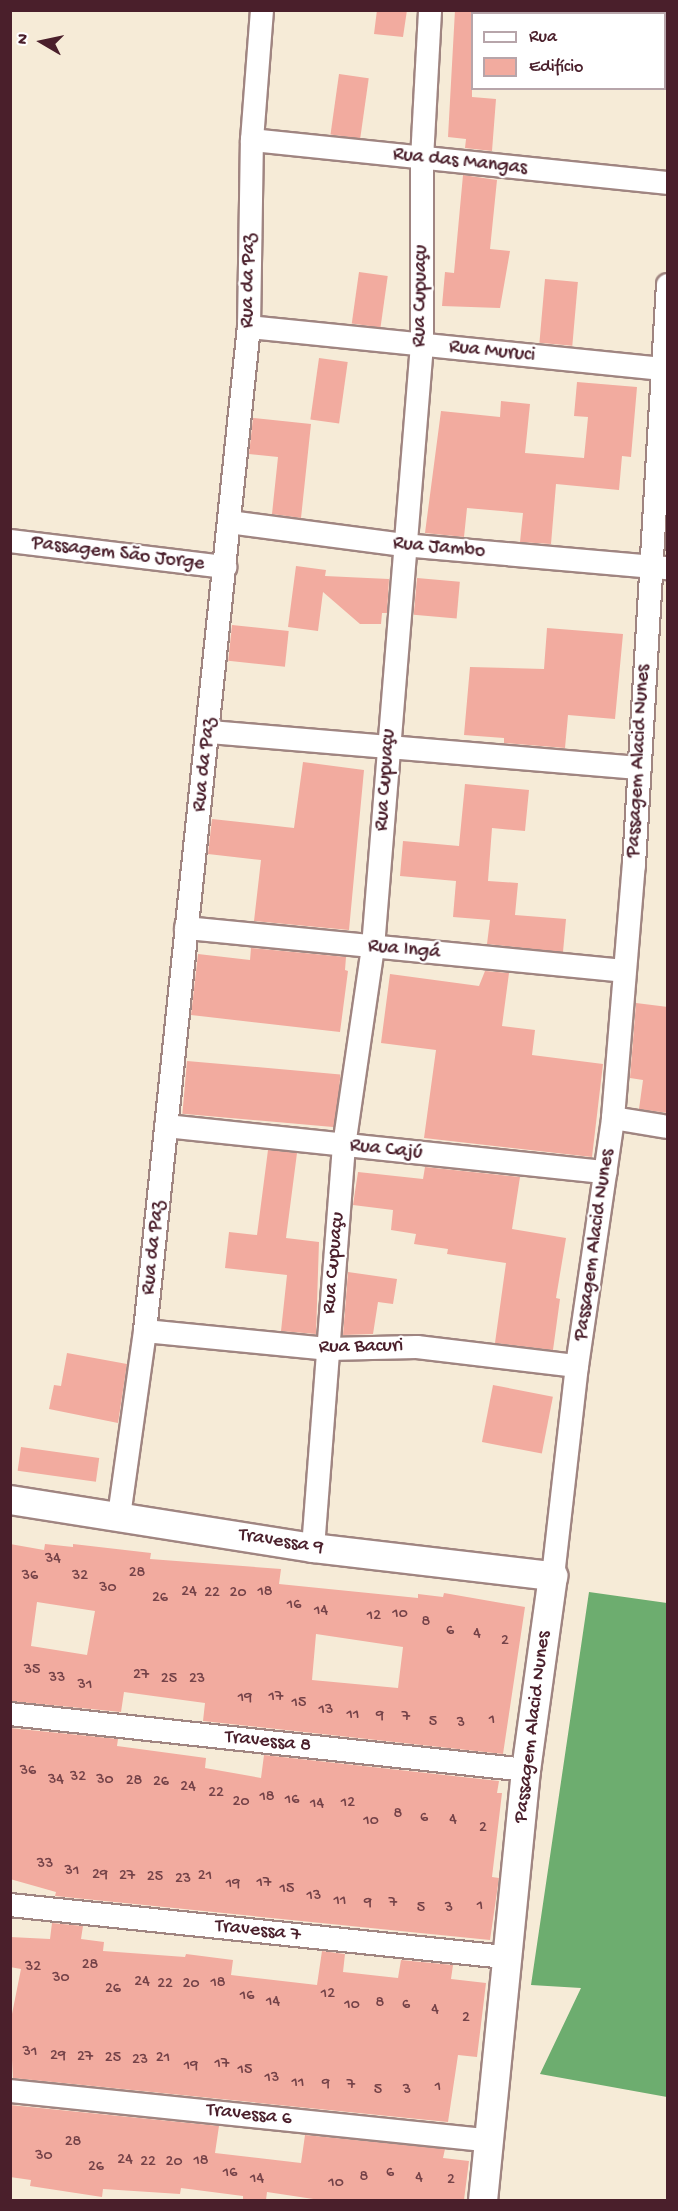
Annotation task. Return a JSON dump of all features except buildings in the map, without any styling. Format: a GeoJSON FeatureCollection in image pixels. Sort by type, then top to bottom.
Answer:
{"type":"FeatureCollection","features":[{"type":"Feature","properties":{"kind":"street","name":"Rua da Paz"},"geometry":{"type":"LineString","coordinates":[[119,1516],[146,1331],[249,327],[252,140],[262,10]]}},
{"type":"Feature","properties":{"kind":"street","name":"Rua Cupuaçu"},"geometry":{"type":"LineString","coordinates":[[312,1548],[344,1146],[373,947],[403,545],[422,345],[422,159],[430,10]]}},
{"type":"Feature","properties":{"kind":"street","name":"Rua das Mangas"},"geometry":{"type":"LineString","coordinates":[[252,140],[668,183]]}},
{"type":"Feature","properties":{"kind":"street","name":"Passagem Alacid Nunes"},"geometry":{"type":"LineString","coordinates":[[483,2200],[487,2140],[526,1770],[553,1576],[577,1366],[613,1118],[639,768],[659,567],[668,285]]}},
{"type":"Feature","properties":{"kind":"street","name":"Rua Muruci"},"geometry":{"type":"LineString","coordinates":[[249,327],[664,369]]}},
{"type":"Feature","properties":{"kind":"street","name":"Rua Jambo"},"geometry":{"type":"LineString","coordinates":[[229,522],[403,545],[659,567]]}},
{"type":"Feature","properties":{"kind":"street","name":"Passagem São Jorge"},"geometry":{"type":"LineString","coordinates":[[10,541],[225,567]]}},
{"type":"Feature","properties":{"kind":"street"},"geometry":{"type":"LineString","coordinates":[[209,732],[639,768]]}},
{"type":"Feature","properties":{"kind":"street","name":"Rua Ingá"},"geometry":{"type":"LineString","coordinates":[[186,928],[623,971]]}},
{"type":"Feature","properties":{"kind":"street"},"geometry":{"type":"LineString","coordinates":[[613,1118],[668,1127]]}},
{"type":"Feature","properties":{"kind":"street","name":"Rua Cajú"},"geometry":{"type":"LineString","coordinates":[[166,1126],[606,1172]]}},
{"type":"Feature","properties":{"kind":"street","name":"Rua Bacuri"},"geometry":{"type":"LineString","coordinates":[[146,1331],[327,1349],[417,1347],[577,1366]]}},
{"type":"Feature","properties":{"kind":"street","name":"Travessa 9"},"geometry":{"type":"LineString","coordinates":[[10,1500],[312,1548],[553,1576]]}},
{"type":"Feature","properties":{"kind":"street","name":"Travessa 8"},"geometry":{"type":"LineString","coordinates":[[10,1714],[526,1770]]}},
{"type":"Feature","properties":{"kind":"street","name":"Travessa 7"},"geometry":{"type":"LineString","coordinates":[[10,1905],[506,1958]]}},
{"type":"Feature","properties":{"kind":"street","name":"Travessa 6"},"geometry":{"type":"LineString","coordinates":[[10,2091],[487,2140]]}},
{"type":"Feature","properties":{"kind":"green space"},"geometry":{"type":"Polygon","coordinates":[[[589,1592],[667,1603],[667,2097],[540,2074],[581,1988],[531,1985],[589,1592]]]}}]}
